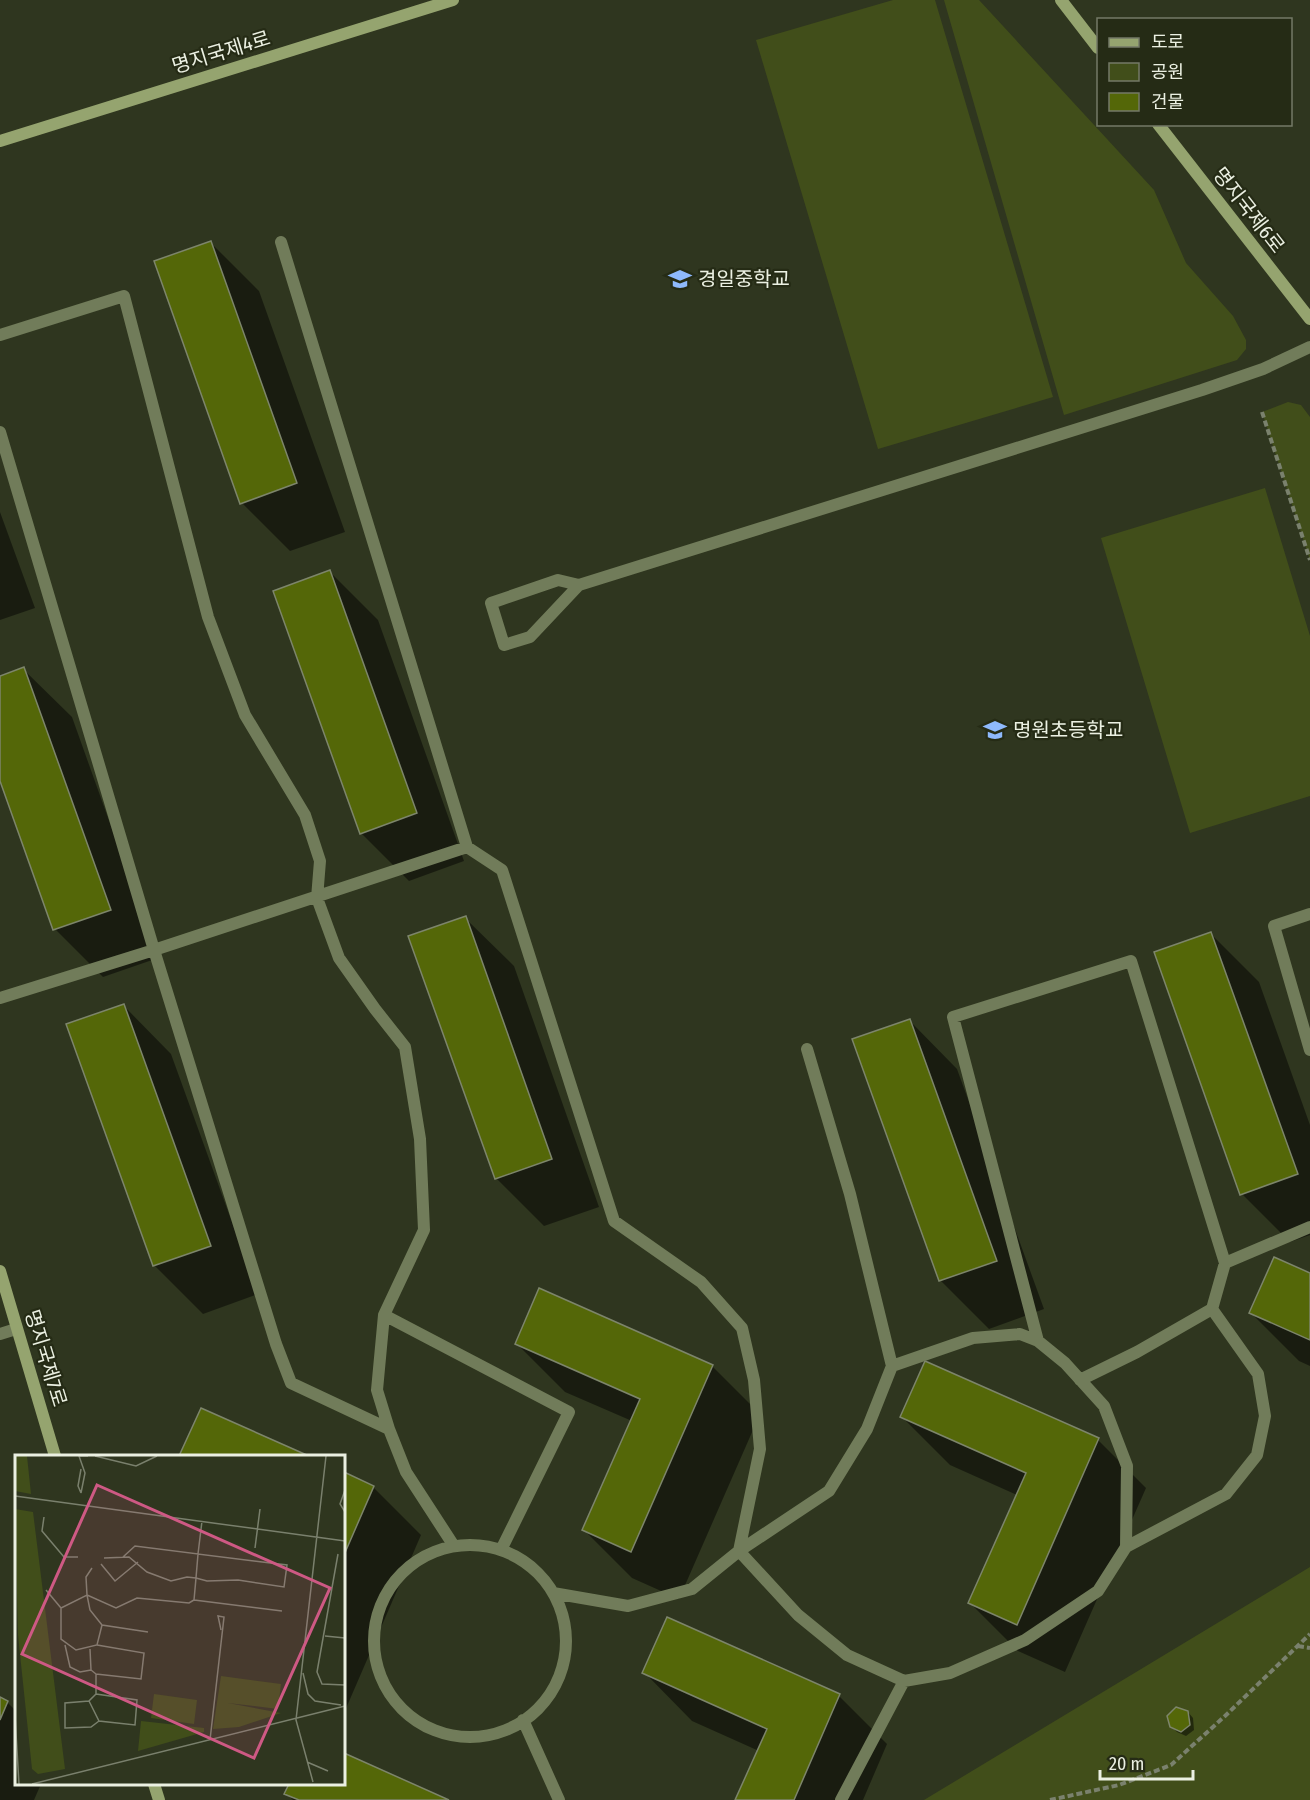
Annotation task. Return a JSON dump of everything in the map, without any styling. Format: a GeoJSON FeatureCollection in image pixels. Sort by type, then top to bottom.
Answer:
{"type":"FeatureCollection","features":[{"type":"Feature","properties":{"kind":"street","name":"명지국제4로"},"geometry":{"type":"LineString","coordinates":[[0,141],[453,0]]}},
{"type":"Feature","properties":{"kind":"street"},"geometry":{"type":"LineString","coordinates":[[1061,0],[1097,47]]}},
{"type":"Feature","properties":{"kind":"street","name":"명지국제6로"},"geometry":{"type":"LineString","coordinates":[[1160,126],[1310,319]]}},
{"type":"Feature","properties":{"kind":"street"},"geometry":{"type":"LineString","coordinates":[[281,242],[467,847],[502,870],[614,1221],[701,1282],[742,1328],[754,1380],[760,1449],[739,1551]]}},
{"type":"Feature","properties":{"kind":"street"},"geometry":{"type":"LineString","coordinates":[[0,334],[124,296],[208,617],[245,715],[305,815],[320,861],[317,898],[339,958],[405,1047],[420,1139],[424,1230],[384,1315],[377,1390],[406,1472],[454,1546]]}},
{"type":"Feature","properties":{"kind":"street"},"geometry":{"type":"LineString","coordinates":[[579,585],[558,580],[491,603],[504,645],[530,637],[579,585],[1202,390],[1263,369],[1310,347]]}},
{"type":"Feature","properties":{"kind":"street"},"geometry":{"type":"LineString","coordinates":[[0,432],[154,951],[272,1333],[291,1383],[389,1429]]}},
{"type":"Feature","properties":{"kind":"street"},"geometry":{"type":"LineString","coordinates":[[0,998],[154,951],[467,847]]}},
{"type":"Feature","properties":{"kind":"street"},"geometry":{"type":"LineString","coordinates":[[1310,914],[1274,926],[1310,1050]]}},
{"type":"Feature","properties":{"kind":"street"},"geometry":{"type":"LineString","coordinates":[[1038,1341],[953,1017],[1131,961],[1225,1263],[1212,1309],[1137,1352],[1080,1380]]}},
{"type":"Feature","properties":{"kind":"street"},"geometry":{"type":"LineString","coordinates":[[553,1593],[628,1606],[692,1589],[739,1551],[829,1491],[867,1430],[892,1366],[850,1194],[807,1049]]}},
{"type":"Feature","properties":{"kind":"street"},"geometry":{"type":"LineString","coordinates":[[1225,1263],[1310,1227]]}},
{"type":"Feature","properties":{"kind":"street","name":"명지국제7로"},"geometry":{"type":"LineString","coordinates":[[0,1270],[55,1455]]}},
{"type":"Feature","properties":{"kind":"street"},"geometry":{"type":"LineString","coordinates":[[739,1551],[798,1615],[847,1655],[904,1681],[950,1673],[1025,1640],[1098,1591],[1126,1547],[1226,1494],[1257,1455],[1265,1416],[1258,1374],[1212,1309]]}},
{"type":"Feature","properties":{"kind":"street"},"geometry":{"type":"LineString","coordinates":[[384,1315],[569,1413],[501,1550]]}},
{"type":"Feature","properties":{"kind":"street"},"geometry":{"type":"LineString","coordinates":[[0,1334],[16,1329]]}},
{"type":"Feature","properties":{"kind":"street"},"geometry":{"type":"LineString","coordinates":[[892,1366],[973,1338],[1020,1334],[1038,1341],[1065,1363],[1104,1406],[1127,1466],[1126,1547]]}},
{"type":"Feature","properties":{"kind":"street"},"geometry":{"type":"LineString","coordinates":[[478,1545],[501,1550],[532,1568],[553,1593],[564,1623],[565,1655],[555,1686],[535,1712],[508,1730],[476,1737],[444,1734],[415,1720],[392,1697],[378,1668],[374,1636],[381,1604],[398,1576],[424,1556],[454,1546],[478,1545]]}},
{"type":"Feature","properties":{"kind":"street"},"geometry":{"type":"LineString","coordinates":[[841,1800],[904,1681]]}},
{"type":"Feature","properties":{"kind":"street"},"geometry":{"type":"LineString","coordinates":[[523,1720],[559,1800]]}},
{"type":"Feature","properties":{"kind":"street"},"geometry":{"type":"LineString","coordinates":[[154,1785],[159,1800]]}},
{"type":"Feature","properties":{"kind":"path"},"geometry":{"type":"LineString","coordinates":[[1262,412],[1310,561]]}},
{"type":"Feature","properties":{"kind":"path"},"geometry":{"type":"LineString","coordinates":[[1050,1800],[1119,1785],[1171,1765],[1310,1634]]}},
{"type":"Feature","properties":{"kind":"path"},"geometry":{"type":"LineString","coordinates":[[1298,1646],[1310,1648]]}},
{"type":"Feature","properties":{"kind":"green space"},"geometry":{"type":"Polygon","coordinates":[[[893,0],[935,0],[1053,397],[878,449],[756,40],[893,0]]]}},
{"type":"Feature","properties":{"kind":"green space"},"geometry":{"type":"Polygon","coordinates":[[[944,0],[979,0],[1154,190],[1186,263],[1233,316],[1246,340],[1246,349],[1237,360],[1064,415],[944,0]]]}},
{"type":"Feature","properties":{"kind":"green space"},"geometry":{"type":"Polygon","coordinates":[[[1288,402],[1301,405],[1310,417],[1310,560],[1262,412],[1288,402]]]}},
{"type":"Feature","properties":{"kind":"green space"},"geometry":{"type":"Polygon","coordinates":[[[1265,488],[1310,636],[1310,796],[1190,833],[1101,538],[1265,488]]]}},
{"type":"Feature","properties":{"kind":"green space"},"geometry":{"type":"Polygon","coordinates":[[[1310,1567],[1310,1800],[924,1800],[1310,1567]]]}},
{"type":"Feature","properties":{"kind":"building"},"geometry":{"type":"Polygon","coordinates":[[[211,241],[297,483],[240,504],[154,261],[211,241]]]}},
{"type":"Feature","properties":{"kind":"building"},"geometry":{"type":"Polygon","coordinates":[[[330,570],[417,813],[360,834],[273,591],[330,570]]]}},
{"type":"Feature","properties":{"kind":"building"},"geometry":{"type":"Polygon","coordinates":[[[24,667],[111,910],[53,930],[0,781],[0,676],[24,667]]]}},
{"type":"Feature","properties":{"kind":"building"},"geometry":{"type":"Polygon","coordinates":[[[466,916],[552,1159],[495,1179],[408,936],[466,916]]]}},
{"type":"Feature","properties":{"kind":"building"},"geometry":{"type":"Polygon","coordinates":[[[1211,932],[1298,1174],[1240,1195],[1154,952],[1211,932]]]}},
{"type":"Feature","properties":{"kind":"building"},"geometry":{"type":"Polygon","coordinates":[[[124,1004],[211,1246],[153,1266],[66,1024],[124,1004]]]}},
{"type":"Feature","properties":{"kind":"building"},"geometry":{"type":"Polygon","coordinates":[[[910,1019],[997,1261],[939,1281],[852,1039],[910,1019]]]}},
{"type":"Feature","properties":{"kind":"building"},"geometry":{"type":"Polygon","coordinates":[[[1274,1257],[1310,1273],[1310,1340],[1249,1313],[1274,1257]]]}},
{"type":"Feature","properties":{"kind":"building"},"geometry":{"type":"Polygon","coordinates":[[[539,1288],[713,1365],[631,1552],[582,1530],[640,1399],[515,1344],[539,1288]]]}},
{"type":"Feature","properties":{"kind":"building"},"geometry":{"type":"Polygon","coordinates":[[[925,1361],[1099,1438],[1017,1625],[968,1603],[1026,1473],[900,1417],[925,1361]]]}},
{"type":"Feature","properties":{"kind":"building"},"geometry":{"type":"Polygon","coordinates":[[[201,1408],[307,1455],[179,1455],[201,1408]]]}},
{"type":"Feature","properties":{"kind":"building"},"geometry":{"type":"Polygon","coordinates":[[[345,1472],[374,1486],[345,1553],[345,1472]]]}},
{"type":"Feature","properties":{"kind":"building"},"geometry":{"type":"Polygon","coordinates":[[[667,1617],[840,1694],[794,1800],[735,1800],[767,1729],[642,1673],[667,1617]]]}},
{"type":"Feature","properties":{"kind":"building"},"geometry":{"type":"Polygon","coordinates":[[[0,1697],[8,1701],[0,1720],[0,1697]]]}},
{"type":"Feature","properties":{"kind":"building"},"geometry":{"type":"Polygon","coordinates":[[[1176,1707],[1188,1711],[1190,1725],[1181,1732],[1170,1727],[1167,1716],[1176,1707]]]}},
{"type":"Feature","properties":{"kind":"building"},"geometry":{"type":"Polygon","coordinates":[[[345,1753],[449,1800],[299,1800],[284,1794],[288,1785],[345,1785],[345,1753]]]}},
{"type":"Feature","properties":{"kind":"place","name":"경일중학교"},"geometry":{"type":"Point","coordinates":[680,279]}},
{"type":"Feature","properties":{"kind":"place","name":"명원초등학교"},"geometry":{"type":"Point","coordinates":[995,730]}}]}
